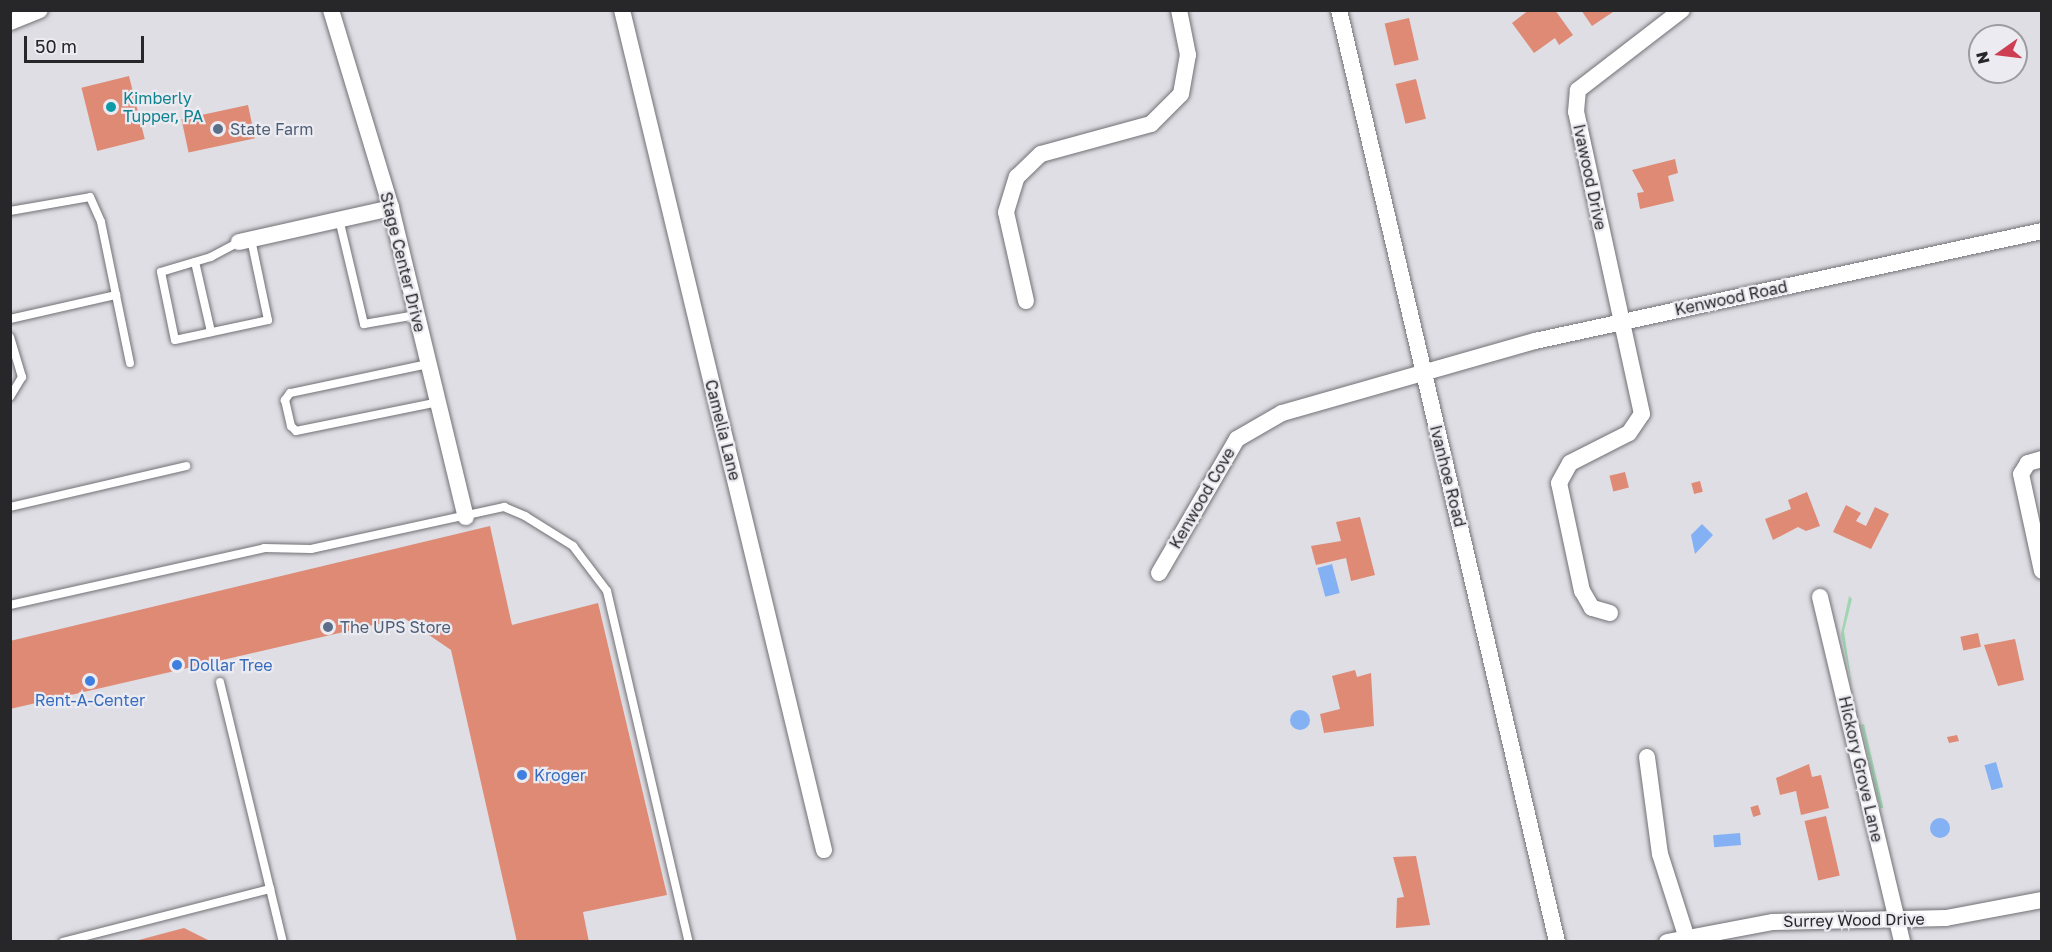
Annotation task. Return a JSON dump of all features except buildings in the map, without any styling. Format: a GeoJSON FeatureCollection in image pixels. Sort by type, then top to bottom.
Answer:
{"type":"FeatureCollection","features":[{"type":"Feature","properties":{"kind":"street"},"geometry":{"type":"LineString","coordinates":[[17,17],[40,10]]}},
{"type":"Feature","properties":{"kind":"street","name":"Stage Center Drive"},"geometry":{"type":"LineString","coordinates":[[331,10],[391,208],[466,517]]}},
{"type":"Feature","properties":{"kind":"street","name":"Camelia Lane"},"geometry":{"type":"LineString","coordinates":[[622,10],[824,850]]}},
{"type":"Feature","properties":{"kind":"street"},"geometry":{"type":"LineString","coordinates":[[1026,301],[1006,212],[1017,177],[1041,154],[1151,124],[1181,94],[1188,56],[1179,10]]}},
{"type":"Feature","properties":{"kind":"street","name":"Ivanhoe Road"},"geometry":{"type":"LineString","coordinates":[[1339,10],[1557,942]]}},
{"type":"Feature","properties":{"kind":"street","name":"Ivawood Drive"},"geometry":{"type":"LineString","coordinates":[[1610,613],[1592,608],[1582,591],[1558,483],[1570,463],[1629,434],[1640,422],[1641,399],[1576,112],[1578,90],[1682,10]]}},
{"type":"Feature","properties":{"kind":"street"},"geometry":{"type":"LineString","coordinates":[[245,240],[391,208]]}},
{"type":"Feature","properties":{"kind":"street","name":"Kenwood Road"},"geometry":{"type":"LineString","coordinates":[[1422,372],[1623,321],[2042,231]]}},
{"type":"Feature","properties":{"kind":"street","name":"Kenwood Cove"},"geometry":{"type":"LineString","coordinates":[[1159,573],[1237,439],[1282,412],[1422,372]]}},
{"type":"Feature","properties":{"kind":"street"},"geometry":{"type":"LineString","coordinates":[[2042,459],[2028,462],[2021,474],[2042,571]]}},
{"type":"Feature","properties":{"kind":"street","name":"Hickory Grove Lane"},"geometry":{"type":"LineString","coordinates":[[1820,597],[1902,942]]}},
{"type":"Feature","properties":{"kind":"street"},"geometry":{"type":"LineString","coordinates":[[1647,758],[1660,854],[1687,939]]}},
{"type":"Feature","properties":{"kind":"street","name":"Surrey Wood Drive"},"geometry":{"type":"LineString","coordinates":[[1667,942],[1792,920],[1897,919],[1969,915],[2042,900]]}},
{"type":"Feature","properties":{"kind":"lane"},"geometry":{"type":"LineString","coordinates":[[10,212],[90,197],[101,222],[130,363]]}},
{"type":"Feature","properties":{"kind":"lane"},"geometry":{"type":"LineString","coordinates":[[339,219],[364,324],[416,315]]}},
{"type":"Feature","properties":{"kind":"lane"},"geometry":{"type":"LineString","coordinates":[[245,240],[268,320],[176,340],[161,272],[195,262],[245,240]]}},
{"type":"Feature","properties":{"kind":"lane"},"geometry":{"type":"LineString","coordinates":[[195,262],[211,332]]}},
{"type":"Feature","properties":{"kind":"lane"},"geometry":{"type":"LineString","coordinates":[[10,319],[116,295]]}},
{"type":"Feature","properties":{"kind":"lane"},"geometry":{"type":"LineString","coordinates":[[10,337],[22,377],[10,397]]}},
{"type":"Feature","properties":{"kind":"lane"},"geometry":{"type":"LineString","coordinates":[[429,364],[290,393],[285,400],[291,426],[296,431],[438,402]]}},
{"type":"Feature","properties":{"kind":"lane"},"geometry":{"type":"LineString","coordinates":[[10,507],[186,466]]}},
{"type":"Feature","properties":{"kind":"lane"},"geometry":{"type":"LineString","coordinates":[[10,605],[204,559],[264,548],[311,549],[504,507],[525,516],[573,546],[607,591],[689,942]]}},
{"type":"Feature","properties":{"kind":"lane"},"geometry":{"type":"LineString","coordinates":[[220,682],[283,942]]}},
{"type":"Feature","properties":{"kind":"lane"},"geometry":{"type":"LineString","coordinates":[[63,942],[270,889]]}},
{"type":"Feature","properties":{"kind":"green space"},"geometry":{"type":"Polygon","coordinates":[[[1849,596],[1852,599],[1844,631],[1852,686],[1841,634],[1849,596]]]}},
{"type":"Feature","properties":{"kind":"green space"},"geometry":{"type":"Polygon","coordinates":[[[1864,724],[1883,808],[1880,808],[1861,725],[1864,724]]]}},
{"type":"Feature","properties":{"kind":"water"},"geometry":{"type":"Polygon","coordinates":[[[1702,524],[1713,535],[1695,554],[1691,535],[1702,524]]]}},
{"type":"Feature","properties":{"kind":"water"},"geometry":{"type":"Polygon","coordinates":[[[1332,564],[1340,593],[1325,597],[1318,568],[1332,564]]]}},
{"type":"Feature","properties":{"kind":"water"},"geometry":{"type":"Polygon","coordinates":[[[1296,710],[1304,710],[1310,716],[1310,724],[1304,730],[1296,730],[1290,724],[1290,716],[1296,710]]]}},
{"type":"Feature","properties":{"kind":"water"},"geometry":{"type":"Polygon","coordinates":[[[1996,762],[2003,787],[1992,790],[1984,765],[1996,762]]]}},
{"type":"Feature","properties":{"kind":"water"},"geometry":{"type":"Polygon","coordinates":[[[1940,818],[1947,821],[1950,828],[1947,835],[1940,838],[1933,835],[1930,828],[1933,821],[1940,818]]]}},
{"type":"Feature","properties":{"kind":"water"},"geometry":{"type":"Polygon","coordinates":[[[1740,833],[1741,845],[1714,847],[1713,835],[1740,833]]]}},
{"type":"Feature","properties":{"kind":"place","name":"Kimberly Tupper, PA"},"geometry":{"type":"Point","coordinates":[111,107]}},
{"type":"Feature","properties":{"kind":"place","name":"State Farm"},"geometry":{"type":"Point","coordinates":[218,129]}},
{"type":"Feature","properties":{"kind":"place","name":"The UPS Store"},"geometry":{"type":"Point","coordinates":[328,627]}},
{"type":"Feature","properties":{"kind":"place","name":"Dollar Tree"},"geometry":{"type":"Point","coordinates":[177,665]}},
{"type":"Feature","properties":{"kind":"place","name":"Rent-A-Center"},"geometry":{"type":"Point","coordinates":[90,681]}},
{"type":"Feature","properties":{"kind":"place","name":"Kroger"},"geometry":{"type":"Point","coordinates":[522,775]}}]}
